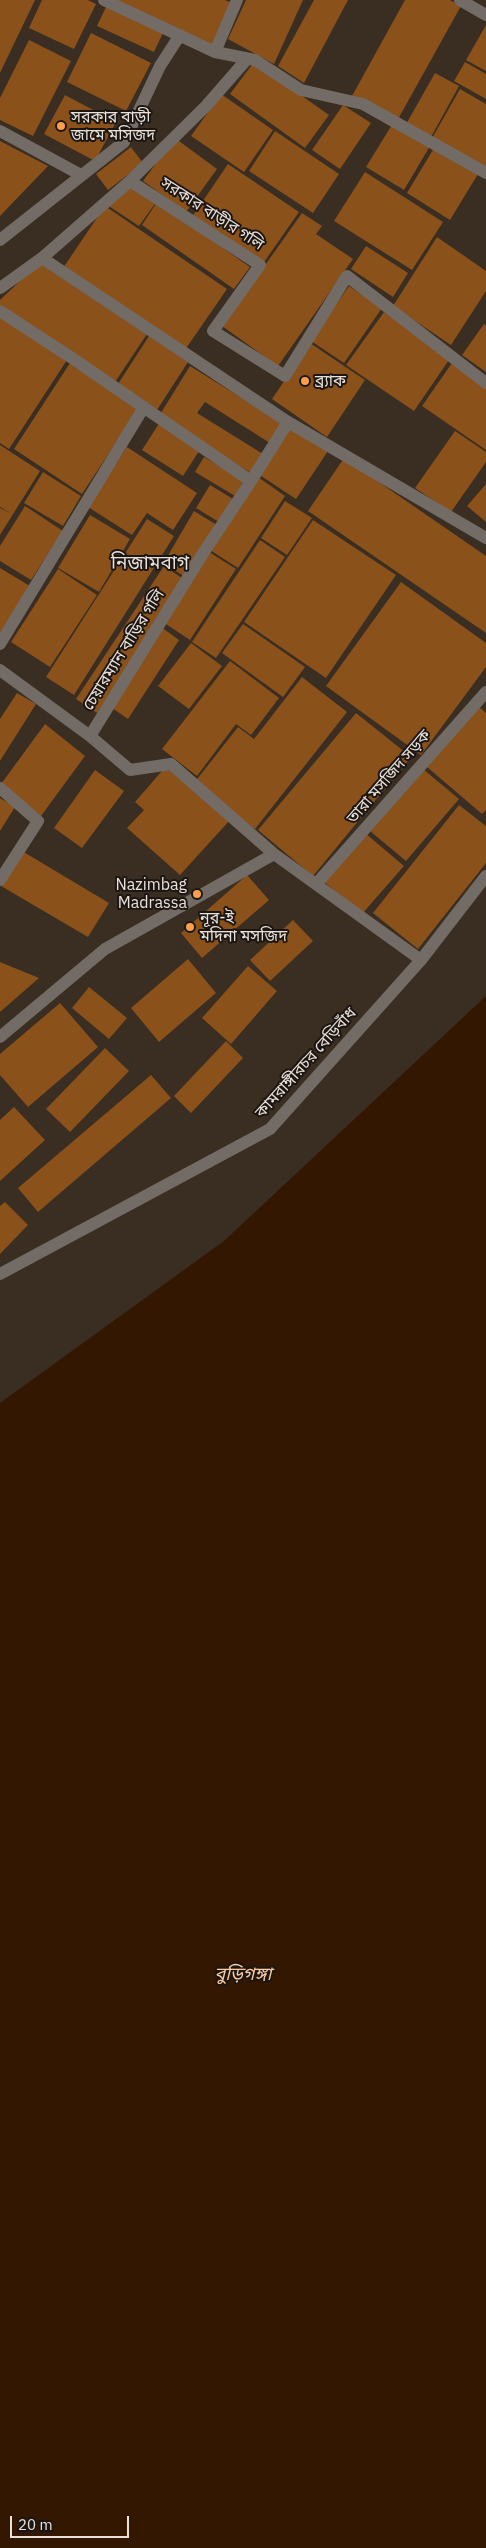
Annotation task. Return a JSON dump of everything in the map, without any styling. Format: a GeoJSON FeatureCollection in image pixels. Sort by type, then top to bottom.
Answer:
{"type":"FeatureCollection","features":[{"type":"Feature","properties":{"kind":"street"},"geometry":{"type":"LineString","coordinates":[[104,0],[214,52],[255,60],[301,90],[363,104],[486,173]]}},
{"type":"Feature","properties":{"kind":"street"},"geometry":{"type":"LineString","coordinates":[[214,52],[237,0]]}},
{"type":"Feature","properties":{"kind":"street"},"geometry":{"type":"LineString","coordinates":[[460,0],[486,15]]}},
{"type":"Feature","properties":{"kind":"street"},"geometry":{"type":"LineString","coordinates":[[0,240],[80,174],[124,142],[160,66],[180,35]]}},
{"type":"Feature","properties":{"kind":"street","name":"সরকার বাড়ীর গলি"},"geometry":{"type":"LineString","coordinates":[[247,59],[206,106],[130,181],[260,265],[213,330],[285,376],[347,276],[486,383]]}},
{"type":"Feature","properties":{"kind":"street"},"geometry":{"type":"LineString","coordinates":[[0,131],[80,174]]}},
{"type":"Feature","properties":{"kind":"street"},"geometry":{"type":"LineString","coordinates":[[0,288],[42,258],[130,181]]}},
{"type":"Feature","properties":{"kind":"street"},"geometry":{"type":"LineString","coordinates":[[42,258],[288,422],[486,538]]}},
{"type":"Feature","properties":{"kind":"street"},"geometry":{"type":"LineString","coordinates":[[0,311],[252,481],[288,422]]}},
{"type":"Feature","properties":{"kind":"street"},"geometry":{"type":"LineString","coordinates":[[0,644],[144,407]]}},
{"type":"Feature","properties":{"kind":"street","name":"চেয়ারম্যান বাড়ির গলি"},"geometry":{"type":"LineString","coordinates":[[90,736],[202,555],[252,481]]}},
{"type":"Feature","properties":{"kind":"street","name":"চেয়ারম্যান বাড়ির গলি"},"geometry":{"type":"LineString","coordinates":[[0,670],[90,736],[130,770],[171,764],[274,854],[317,883],[421,960]]}},
{"type":"Feature","properties":{"kind":"street","name":"তারা মসজিদ সড়ক"},"geometry":{"type":"LineString","coordinates":[[317,883],[486,692]]}},
{"type":"Feature","properties":{"kind":"street"},"geometry":{"type":"LineString","coordinates":[[0,788],[38,821],[0,880]]}},
{"type":"Feature","properties":{"kind":"street"},"geometry":{"type":"LineString","coordinates":[[0,1037],[105,949],[274,854]]}},
{"type":"Feature","properties":{"kind":"street","name":"কামরাঙ্গীরচর বেড়িবাঁধ"},"geometry":{"type":"LineString","coordinates":[[0,1274],[270,1129],[421,960],[486,876]]}},
{"type":"Feature","properties":{"kind":"water","name":"বুড়িগঙ্গা"},"geometry":{"type":"Polygon","coordinates":[[[486,996],[486,2548],[0,2548],[0,1403],[224,1241],[486,996]]]}},
{"type":"Feature","properties":{"kind":"building"},"geometry":{"type":"Polygon","coordinates":[[[0,0],[35,0],[0,73],[0,0]]]}},
{"type":"Feature","properties":{"kind":"building"},"geometry":{"type":"Polygon","coordinates":[[[42,0],[88,0],[96,4],[74,49],[29,28],[42,0]]]}},
{"type":"Feature","properties":{"kind":"building"},"geometry":{"type":"Polygon","coordinates":[[[106,0],[225,0],[232,3],[213,46],[106,0]]]}},
{"type":"Feature","properties":{"kind":"building"},"geometry":{"type":"Polygon","coordinates":[[[246,0],[303,0],[274,64],[228,39],[246,0]]]}},
{"type":"Feature","properties":{"kind":"building"},"geometry":{"type":"Polygon","coordinates":[[[314,0],[348,0],[304,83],[278,66],[314,0]]]}},
{"type":"Feature","properties":{"kind":"building"},"geometry":{"type":"Polygon","coordinates":[[[405,0],[450,0],[461,6],[397,121],[352,96],[405,0]]]}},
{"type":"Feature","properties":{"kind":"building"},"geometry":{"type":"Polygon","coordinates":[[[106,7],[163,33],[154,52],[97,26],[106,7]]]}},
{"type":"Feature","properties":{"kind":"building"},"geometry":{"type":"Polygon","coordinates":[[[486,25],[486,71],[466,60],[486,25]]]}},
{"type":"Feature","properties":{"kind":"building"},"geometry":{"type":"Polygon","coordinates":[[[91,33],[151,63],[126,111],[67,82],[91,33]]]}},
{"type":"Feature","properties":{"kind":"building"},"geometry":{"type":"Polygon","coordinates":[[[29,40],[71,61],[33,136],[0,120],[0,98],[29,40]]]}},
{"type":"Feature","properties":{"kind":"building"},"geometry":{"type":"Polygon","coordinates":[[[254,62],[329,115],[305,148],[230,94],[254,62]]]}},
{"type":"Feature","properties":{"kind":"building"},"geometry":{"type":"Polygon","coordinates":[[[465,62],[486,74],[486,99],[454,81],[465,62]]]}},
{"type":"Feature","properties":{"kind":"building"},"geometry":{"type":"Polygon","coordinates":[[[435,73],[459,86],[430,139],[405,126],[435,73]]]}},
{"type":"Feature","properties":{"kind":"building"},"geometry":{"type":"Polygon","coordinates":[[[460,89],[486,104],[486,171],[431,140],[460,89]]]}},
{"type":"Feature","properties":{"kind":"building"},"geometry":{"type":"Polygon","coordinates":[[[221,94],[273,130],[244,172],[191,136],[221,94]]]}},
{"type":"Feature","properties":{"kind":"building"},"geometry":{"type":"Polygon","coordinates":[[[65,95],[116,122],[95,161],[44,134],[65,95]]]}},
{"type":"Feature","properties":{"kind":"building"},"geometry":{"type":"Polygon","coordinates":[[[343,105],[371,123],[340,169],[312,150],[343,105]]]}},
{"type":"Feature","properties":{"kind":"building"},"geometry":{"type":"Polygon","coordinates":[[[393,123],[430,146],[404,190],[366,167],[393,123]]]}},
{"type":"Feature","properties":{"kind":"building"},"geometry":{"type":"Polygon","coordinates":[[[275,131],[339,174],[313,213],[249,171],[275,131]]]}},
{"type":"Feature","properties":{"kind":"building"},"geometry":{"type":"Polygon","coordinates":[[[175,138],[217,169],[186,212],[143,181],[175,138]]]}},
{"type":"Feature","properties":{"kind":"building"},"geometry":{"type":"Polygon","coordinates":[[[0,141],[48,166],[0,216],[0,141]]]}},
{"type":"Feature","properties":{"kind":"building"},"geometry":{"type":"Polygon","coordinates":[[[131,147],[143,163],[108,190],[96,174],[131,147]]]}},
{"type":"Feature","properties":{"kind":"building"},"geometry":{"type":"Polygon","coordinates":[[[434,148],[478,174],[450,220],[407,193],[434,148]]]}},
{"type":"Feature","properties":{"kind":"building"},"geometry":{"type":"Polygon","coordinates":[[[228,164],[299,212],[262,265],[192,217],[228,164]]]}},
{"type":"Feature","properties":{"kind":"building"},"geometry":{"type":"Polygon","coordinates":[[[365,172],[443,222],[412,270],[334,221],[365,172]]]}},
{"type":"Feature","properties":{"kind":"building"},"geometry":{"type":"Polygon","coordinates":[[[129,183],[157,201],[139,226],[107,205],[129,183]]]}},
{"type":"Feature","properties":{"kind":"building"},"geometry":{"type":"Polygon","coordinates":[[[157,202],[250,267],[234,289],[142,225],[157,202]]]}},
{"type":"Feature","properties":{"kind":"building"},"geometry":{"type":"Polygon","coordinates":[[[105,206],[227,289],[185,350],[63,268],[105,206]]]}},
{"type":"Feature","properties":{"kind":"building"},"geometry":{"type":"Polygon","coordinates":[[[302,213],[322,226],[316,234],[353,259],[278,366],[222,326],[302,213]]]}},
{"type":"Feature","properties":{"kind":"building"},"geometry":{"type":"Polygon","coordinates":[[[437,237],[486,271],[486,291],[451,345],[393,306],[437,237]]]}},
{"type":"Feature","properties":{"kind":"building"},"geometry":{"type":"Polygon","coordinates":[[[366,246],[408,273],[393,297],[351,269],[366,246]]]}},
{"type":"Feature","properties":{"kind":"building"},"geometry":{"type":"Polygon","coordinates":[[[41,261],[147,334],[115,382],[0,308],[0,300],[41,261]]]}},
{"type":"Feature","properties":{"kind":"building"},"geometry":{"type":"Polygon","coordinates":[[[349,286],[382,308],[344,363],[311,341],[349,286]]]}},
{"type":"Feature","properties":{"kind":"building"},"geometry":{"type":"Polygon","coordinates":[[[384,312],[451,357],[414,411],[346,365],[384,312]]]}},
{"type":"Feature","properties":{"kind":"building"},"geometry":{"type":"Polygon","coordinates":[[[0,316],[67,360],[9,449],[0,443],[0,316]]]}},
{"type":"Feature","properties":{"kind":"building"},"geometry":{"type":"Polygon","coordinates":[[[484,324],[486,326],[486,372],[462,355],[484,324]]]}},
{"type":"Feature","properties":{"kind":"building"},"geometry":{"type":"Polygon","coordinates":[[[149,336],[188,362],[157,410],[118,384],[149,336]]]}},
{"type":"Feature","properties":{"kind":"building"},"geometry":{"type":"Polygon","coordinates":[[[310,343],[365,380],[327,437],[272,399],[310,343]]]}},
{"type":"Feature","properties":{"kind":"building"},"geometry":{"type":"Polygon","coordinates":[[[70,363],[139,408],[82,494],[14,449],[70,363]]]}},
{"type":"Feature","properties":{"kind":"building"},"geometry":{"type":"Polygon","coordinates":[[[452,363],[486,386],[486,450],[422,406],[452,363]]]}},
{"type":"Feature","properties":{"kind":"building"},"geometry":{"type":"Polygon","coordinates":[[[190,366],[282,423],[270,443],[205,402],[197,413],[263,454],[251,473],[159,416],[190,366]]]}},
{"type":"Feature","properties":{"kind":"building"},"geometry":{"type":"Polygon","coordinates":[[[160,422],[201,448],[183,476],[142,450],[160,422]]]}},
{"type":"Feature","properties":{"kind":"building"},"geometry":{"type":"Polygon","coordinates":[[[289,426],[328,451],[296,499],[258,474],[289,426]]]}},
{"type":"Feature","properties":{"kind":"building"},"geometry":{"type":"Polygon","coordinates":[[[455,431],[486,452],[486,462],[451,512],[415,488],[455,431]]]}},
{"type":"Feature","properties":{"kind":"building"},"geometry":{"type":"Polygon","coordinates":[[[0,445],[40,471],[0,535],[0,508],[10,513],[0,507],[0,445]]]}},
{"type":"Feature","properties":{"kind":"building"},"geometry":{"type":"Polygon","coordinates":[[[127,447],[197,493],[173,530],[147,513],[132,535],[88,507],[127,447]]]}},
{"type":"Feature","properties":{"kind":"building"},"geometry":{"type":"Polygon","coordinates":[[[204,457],[244,480],[235,496],[195,472],[204,457]]]}},
{"type":"Feature","properties":{"kind":"building"},"geometry":{"type":"Polygon","coordinates":[[[344,458],[486,556],[486,633],[308,511],[344,458]]]}},
{"type":"Feature","properties":{"kind":"building"},"geometry":{"type":"Polygon","coordinates":[[[43,472],[81,496],[63,526],[24,503],[43,472]]]}},
{"type":"Feature","properties":{"kind":"building"},"geometry":{"type":"Polygon","coordinates":[[[258,477],[285,496],[238,568],[210,550],[258,477]]]}},
{"type":"Feature","properties":{"kind":"building"},"geometry":{"type":"Polygon","coordinates":[[[486,484],[486,522],[467,506],[486,484]]]}},
{"type":"Feature","properties":{"kind":"building"},"geometry":{"type":"Polygon","coordinates":[[[210,485],[233,499],[219,522],[196,508],[210,485]]]}},
{"type":"Feature","properties":{"kind":"building"},"geometry":{"type":"Polygon","coordinates":[[[285,501],[312,518],[287,555],[261,538],[285,501]]]}},
{"type":"Feature","properties":{"kind":"building"},"geometry":{"type":"Polygon","coordinates":[[[25,506],[63,531],[31,580],[0,561],[0,546],[25,506]]]}},
{"type":"Feature","properties":{"kind":"building"},"geometry":{"type":"Polygon","coordinates":[[[194,511],[217,525],[186,577],[163,564],[194,511]]]}},
{"type":"Feature","properties":{"kind":"building"},"geometry":{"type":"Polygon","coordinates":[[[90,515],[130,539],[99,592],[58,568],[90,515]]]}},
{"type":"Feature","properties":{"kind":"building"},"geometry":{"type":"Polygon","coordinates":[[[147,519],[174,536],[74,695],[46,677],[147,519]]]}},
{"type":"Feature","properties":{"kind":"building"},"geometry":{"type":"Polygon","coordinates":[[[313,520],[396,575],[326,678],[244,622],[313,520]]]}},
{"type":"Feature","properties":{"kind":"building"},"geometry":{"type":"Polygon","coordinates":[[[260,540],[285,557],[216,658],[192,642],[260,540]]]}},
{"type":"Feature","properties":{"kind":"building"},"geometry":{"type":"Polygon","coordinates":[[[209,552],[236,569],[190,640],[163,622],[209,552]]]}},
{"type":"Feature","properties":{"kind":"building"},"geometry":{"type":"Polygon","coordinates":[[[164,566],[185,580],[97,713],[76,699],[164,566]]]}},
{"type":"Feature","properties":{"kind":"building"},"geometry":{"type":"Polygon","coordinates":[[[0,568],[30,586],[0,637],[0,568]]]}},
{"type":"Feature","properties":{"kind":"building"},"geometry":{"type":"Polygon","coordinates":[[[58,569],[97,595],[50,667],[11,642],[58,569]]]}},
{"type":"Feature","properties":{"kind":"building"},"geometry":{"type":"Polygon","coordinates":[[[401,582],[486,643],[486,667],[421,755],[326,686],[401,582]]]}},
{"type":"Feature","properties":{"kind":"building"},"geometry":{"type":"Polygon","coordinates":[[[243,624],[305,667],[283,697],[222,653],[243,624]]]}},
{"type":"Feature","properties":{"kind":"building"},"geometry":{"type":"Polygon","coordinates":[[[161,627],[179,640],[128,719],[109,706],[161,627]]]}},
{"type":"Feature","properties":{"kind":"building"},"geometry":{"type":"Polygon","coordinates":[[[191,643],[222,666],[189,709],[158,686],[191,643]]]}},
{"type":"Feature","properties":{"kind":"building"},"geometry":{"type":"Polygon","coordinates":[[[230,661],[279,698],[251,735],[236,724],[197,776],[162,749],[230,661]]]}},
{"type":"Feature","properties":{"kind":"building"},"geometry":{"type":"Polygon","coordinates":[[[302,677],[347,712],[255,829],[194,783],[238,727],[254,739],[302,677]]]}},
{"type":"Feature","properties":{"kind":"building"},"geometry":{"type":"Polygon","coordinates":[[[17,693],[36,704],[0,761],[0,719],[17,693]]]}},
{"type":"Feature","properties":{"kind":"building"},"geometry":{"type":"Polygon","coordinates":[[[479,707],[486,713],[486,810],[482,814],[427,767],[479,707]]]}},
{"type":"Feature","properties":{"kind":"building"},"geometry":{"type":"Polygon","coordinates":[[[356,713],[411,757],[313,876],[258,830],[356,713]]]}},
{"type":"Feature","properties":{"kind":"building"},"geometry":{"type":"Polygon","coordinates":[[[45,724],[85,756],[41,816],[1,784],[45,724]]]}},
{"type":"Feature","properties":{"kind":"building"},"geometry":{"type":"Polygon","coordinates":[[[168,764],[230,820],[180,875],[127,828],[144,810],[135,802],[168,764]]]}},
{"type":"Feature","properties":{"kind":"building"},"geometry":{"type":"Polygon","coordinates":[[[423,769],[459,799],[406,861],[370,831],[423,769]]]}},
{"type":"Feature","properties":{"kind":"building"},"geometry":{"type":"Polygon","coordinates":[[[95,770],[124,791],[82,848],[54,828],[95,770]]]}},
{"type":"Feature","properties":{"kind":"building"},"geometry":{"type":"Polygon","coordinates":[[[0,798],[15,807],[0,831],[0,798]]]}},
{"type":"Feature","properties":{"kind":"building"},"geometry":{"type":"Polygon","coordinates":[[[459,805],[486,826],[486,863],[418,949],[373,913],[459,805]]]}},
{"type":"Feature","properties":{"kind":"building"},"geometry":{"type":"Polygon","coordinates":[[[365,833],[404,866],[362,914],[323,881],[365,833]]]}},
{"type":"Feature","properties":{"kind":"building"},"geometry":{"type":"Polygon","coordinates":[[[22,851],[109,903],[88,937],[1,886],[22,851]]]}},
{"type":"Feature","properties":{"kind":"building"},"geometry":{"type":"Polygon","coordinates":[[[247,875],[269,900],[202,958],[181,933],[247,875]]]}},
{"type":"Feature","properties":{"kind":"building"},"geometry":{"type":"Polygon","coordinates":[[[293,920],[313,941],[270,981],[250,960],[293,920]]]}},
{"type":"Feature","properties":{"kind":"building"},"geometry":{"type":"Polygon","coordinates":[[[188,959],[216,993],[159,1042],[131,1008],[188,959]]]}},
{"type":"Feature","properties":{"kind":"building"},"geometry":{"type":"Polygon","coordinates":[[[0,962],[39,978],[0,1012],[0,962]]]}},
{"type":"Feature","properties":{"kind":"building"},"geometry":{"type":"Polygon","coordinates":[[[248,966],[277,991],[231,1044],[202,1018],[248,966]]]}},
{"type":"Feature","properties":{"kind":"building"},"geometry":{"type":"Polygon","coordinates":[[[89,987],[127,1018],[109,1039],[72,1008],[89,987]]]}},
{"type":"Feature","properties":{"kind":"building"},"geometry":{"type":"Polygon","coordinates":[[[60,1003],[98,1047],[28,1107],[0,1075],[0,1054],[60,1003]]]}},
{"type":"Feature","properties":{"kind":"building"},"geometry":{"type":"Polygon","coordinates":[[[226,1041],[243,1058],[191,1113],[174,1096],[226,1041]]]}},
{"type":"Feature","properties":{"kind":"building"},"geometry":{"type":"Polygon","coordinates":[[[105,1048],[129,1071],[70,1132],[46,1109],[105,1048]]]}},
{"type":"Feature","properties":{"kind":"building"},"geometry":{"type":"Polygon","coordinates":[[[151,1075],[171,1098],[38,1212],[18,1188],[151,1075]]]}},
{"type":"Feature","properties":{"kind":"building"},"geometry":{"type":"Polygon","coordinates":[[[14,1107],[45,1140],[0,1181],[0,1120],[14,1107]]]}},
{"type":"Feature","properties":{"kind":"building"},"geometry":{"type":"Polygon","coordinates":[[[5,1202],[28,1225],[0,1254],[0,1206],[5,1202]]]}},
{"type":"Feature","properties":{"kind":"place","name":"সরকার বাড়ী জামে মসিজদ"},"geometry":{"type":"Point","coordinates":[61,126]}},
{"type":"Feature","properties":{"kind":"place","name":"ব্র্যাক"},"geometry":{"type":"Point","coordinates":[305,381]}},
{"type":"Feature","properties":{"kind":"place","name":"Nazimbag Madrassa"},"geometry":{"type":"Point","coordinates":[197,894]}},
{"type":"Feature","properties":{"kind":"place","name":"নূর-ই মদিনা মসজিদ"},"geometry":{"type":"Point","coordinates":[190,927]}},
{"type":"Feature","properties":{"kind":"district","name":"নিজামবাগ"},"geometry":{"type":"Point","coordinates":[150,564]}}]}
